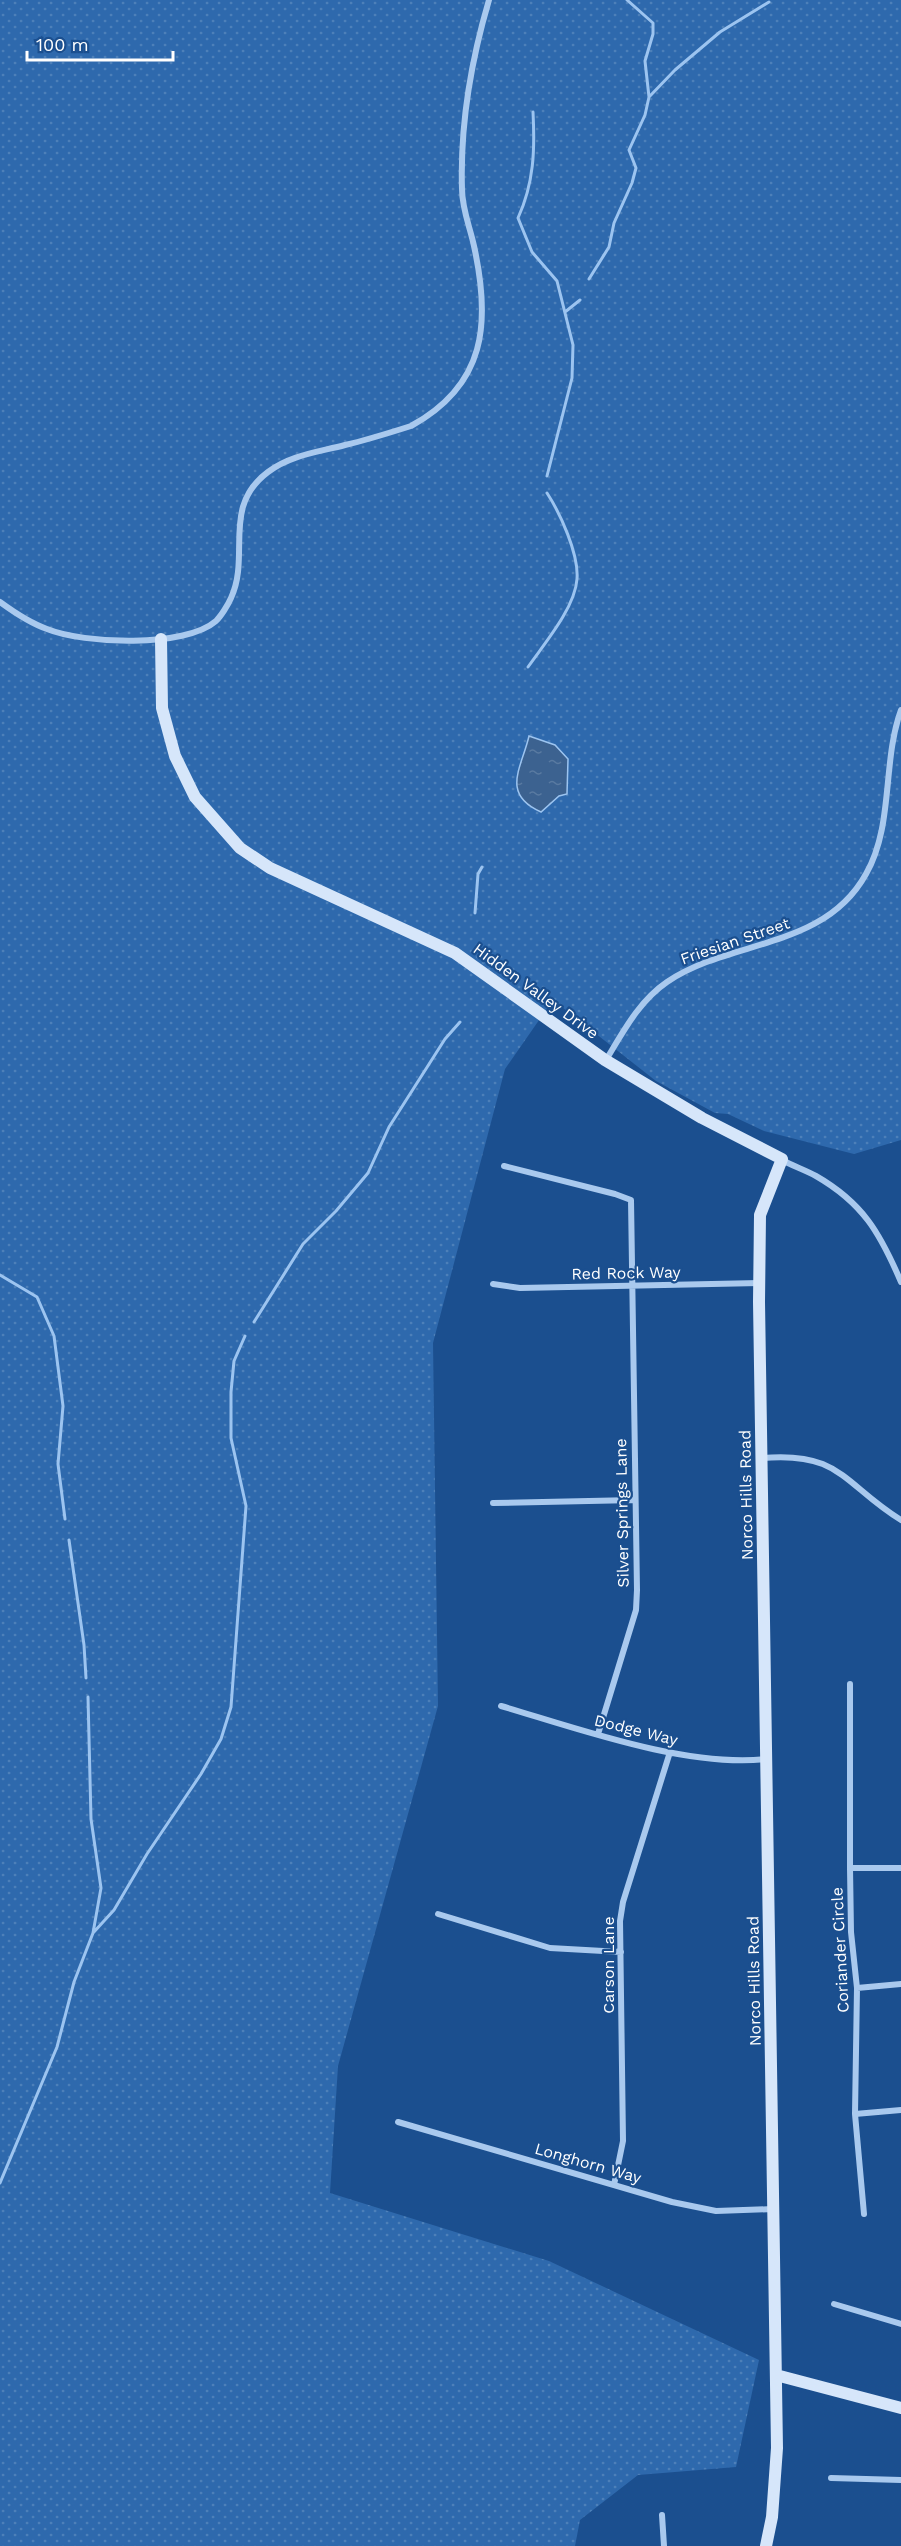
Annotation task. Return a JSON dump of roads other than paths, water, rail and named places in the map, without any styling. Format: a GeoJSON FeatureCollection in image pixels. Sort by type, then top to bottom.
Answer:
{"type":"FeatureCollection","features":[{"type":"Feature","properties":{"kind":"street"},"geometry":{"type":"LineString","coordinates":[[0,602],[22,618],[64,634],[83,638],[161,639],[202,629],[216,620],[231,599],[239,573],[237,531],[241,512],[248,494],[267,472],[295,458],[411,426],[426,418],[450,398],[475,362],[483,330],[484,308],[478,266],[462,189],[472,59],[489,0]]}},
{"type":"Feature","properties":{"kind":"street","name":"Hidden Valley Drive"},"geometry":{"type":"LineString","coordinates":[[161,639],[162,708],[175,756],[195,797],[240,848],[270,868],[455,953],[605,1060],[702,1118],[782,1159]]}},
{"type":"Feature","properties":{"kind":"street","name":"Friesian Street"},"geometry":{"type":"LineString","coordinates":[[605,1060],[644,1002],[666,982],[691,968],[801,932],[828,916],[850,895],[866,874],[875,852],[901,710]]}},
{"type":"Feature","properties":{"kind":"street"},"geometry":{"type":"LineString","coordinates":[[760,1283],[760,1215],[782,1159],[815,1175],[852,1201],[880,1235],[901,1282]]}},
{"type":"Feature","properties":{"kind":"street","name":"Silver Springs Lane"},"geometry":{"type":"LineString","coordinates":[[504,1166],[631,1200],[636,1610],[598,1734]]}},
{"type":"Feature","properties":{"kind":"street","name":"Red Rock Way"},"geometry":{"type":"LineString","coordinates":[[493,1284],[520,1288],[760,1283]]}},
{"type":"Feature","properties":{"kind":"street","name":"Norco Hills Road"},"geometry":{"type":"LineString","coordinates":[[760,1283],[777,2448],[772,2517],[766,2546]]}},
{"type":"Feature","properties":{"kind":"street"},"geometry":{"type":"LineString","coordinates":[[762,1458],[805,1458],[828,1465],[851,1479],[868,1497],[901,1520]]}},
{"type":"Feature","properties":{"kind":"street"},"geometry":{"type":"LineString","coordinates":[[493,1503],[635,1500]]}},
{"type":"Feature","properties":{"kind":"street","name":"Coriander Circle"},"geometry":{"type":"LineString","coordinates":[[850,1684],[849,1868],[851,1932],[857,1988],[855,2114],[864,2214]]}},
{"type":"Feature","properties":{"kind":"street","name":"Dodge Way"},"geometry":{"type":"LineString","coordinates":[[501,1706],[670,1752],[718,1760],[767,1759]]}},
{"type":"Feature","properties":{"kind":"street","name":"Carson Lane"},"geometry":{"type":"LineString","coordinates":[[614,2185],[623,2141],[621,1952],[623,1902],[670,1752]]}},
{"type":"Feature","properties":{"kind":"street"},"geometry":{"type":"LineString","coordinates":[[849,1868],[901,1868]]}},
{"type":"Feature","properties":{"kind":"street"},"geometry":{"type":"LineString","coordinates":[[438,1914],[550,1948],[621,1952]]}},
{"type":"Feature","properties":{"kind":"street"},"geometry":{"type":"LineString","coordinates":[[857,1988],[901,1984]]}},
{"type":"Feature","properties":{"kind":"street"},"geometry":{"type":"LineString","coordinates":[[855,2114],[901,2110]]}},
{"type":"Feature","properties":{"kind":"street","name":"Longhorn Way"},"geometry":{"type":"LineString","coordinates":[[398,2122],[614,2185],[716,2211],[773,2209]]}},
{"type":"Feature","properties":{"kind":"street"},"geometry":{"type":"LineString","coordinates":[[834,2304],[901,2324]]}},
{"type":"Feature","properties":{"kind":"street"},"geometry":{"type":"LineString","coordinates":[[776,2375],[901,2408]]}},
{"type":"Feature","properties":{"kind":"street"},"geometry":{"type":"LineString","coordinates":[[831,2478],[901,2480]]}},
{"type":"Feature","properties":{"kind":"street"},"geometry":{"type":"LineString","coordinates":[[662,2515],[664,2546]]}},
{"type":"Feature","properties":{"kind":"water"},"geometry":{"type":"Polygon","coordinates":[[[529,736],[555,745],[568,759],[567,794],[559,796],[541,812],[528,805],[517,788],[519,769],[529,736]]]}},
{"type":"Feature","properties":{"kind":"waterway"},"geometry":{"type":"LineString","coordinates":[[589,279],[609,247],[614,223],[632,183],[636,168],[629,150],[645,115],[649,97],[645,61],[653,34],[653,23],[627,0]]}},
{"type":"Feature","properties":{"kind":"waterway"},"geometry":{"type":"LineString","coordinates":[[649,97],[675,70],[720,32],[769,2]]}},
{"type":"Feature","properties":{"kind":"waterway"},"geometry":{"type":"LineString","coordinates":[[533,112],[532,166],[527,192],[518,218],[532,252],[557,281],[573,345],[572,378],[547,476]]}},
{"type":"Feature","properties":{"kind":"waterway"},"geometry":{"type":"LineString","coordinates":[[565,312],[580,300]]}},
{"type":"Feature","properties":{"kind":"waterway"},"geometry":{"type":"LineString","coordinates":[[528,667],[565,614],[577,579],[572,546],[563,522],[547,493]]}},
{"type":"Feature","properties":{"kind":"waterway"},"geometry":{"type":"LineString","coordinates":[[475,913],[478,874],[482,867]]}},
{"type":"Feature","properties":{"kind":"waterway"},"geometry":{"type":"LineString","coordinates":[[254,1322],[303,1244],[336,1211],[368,1173],[389,1127],[445,1039],[460,1022]]}},
{"type":"Feature","properties":{"kind":"waterway"},"geometry":{"type":"LineString","coordinates":[[0,1275],[37,1297],[54,1336],[63,1406],[58,1464],[65,1519]]}},
{"type":"Feature","properties":{"kind":"waterway"},"geometry":{"type":"LineString","coordinates":[[93,1933],[114,1910],[147,1854],[201,1774],[221,1739],[231,1707],[246,1506],[231,1438],[231,1392],[234,1361],[245,1336]]}},
{"type":"Feature","properties":{"kind":"waterway"},"geometry":{"type":"LineString","coordinates":[[69,1540],[84,1645],[86,1678]]}},
{"type":"Feature","properties":{"kind":"waterway"},"geometry":{"type":"LineString","coordinates":[[0,2183],[57,2047],[74,1982],[93,1933],[101,1888],[91,1819],[88,1697]]}}]}
